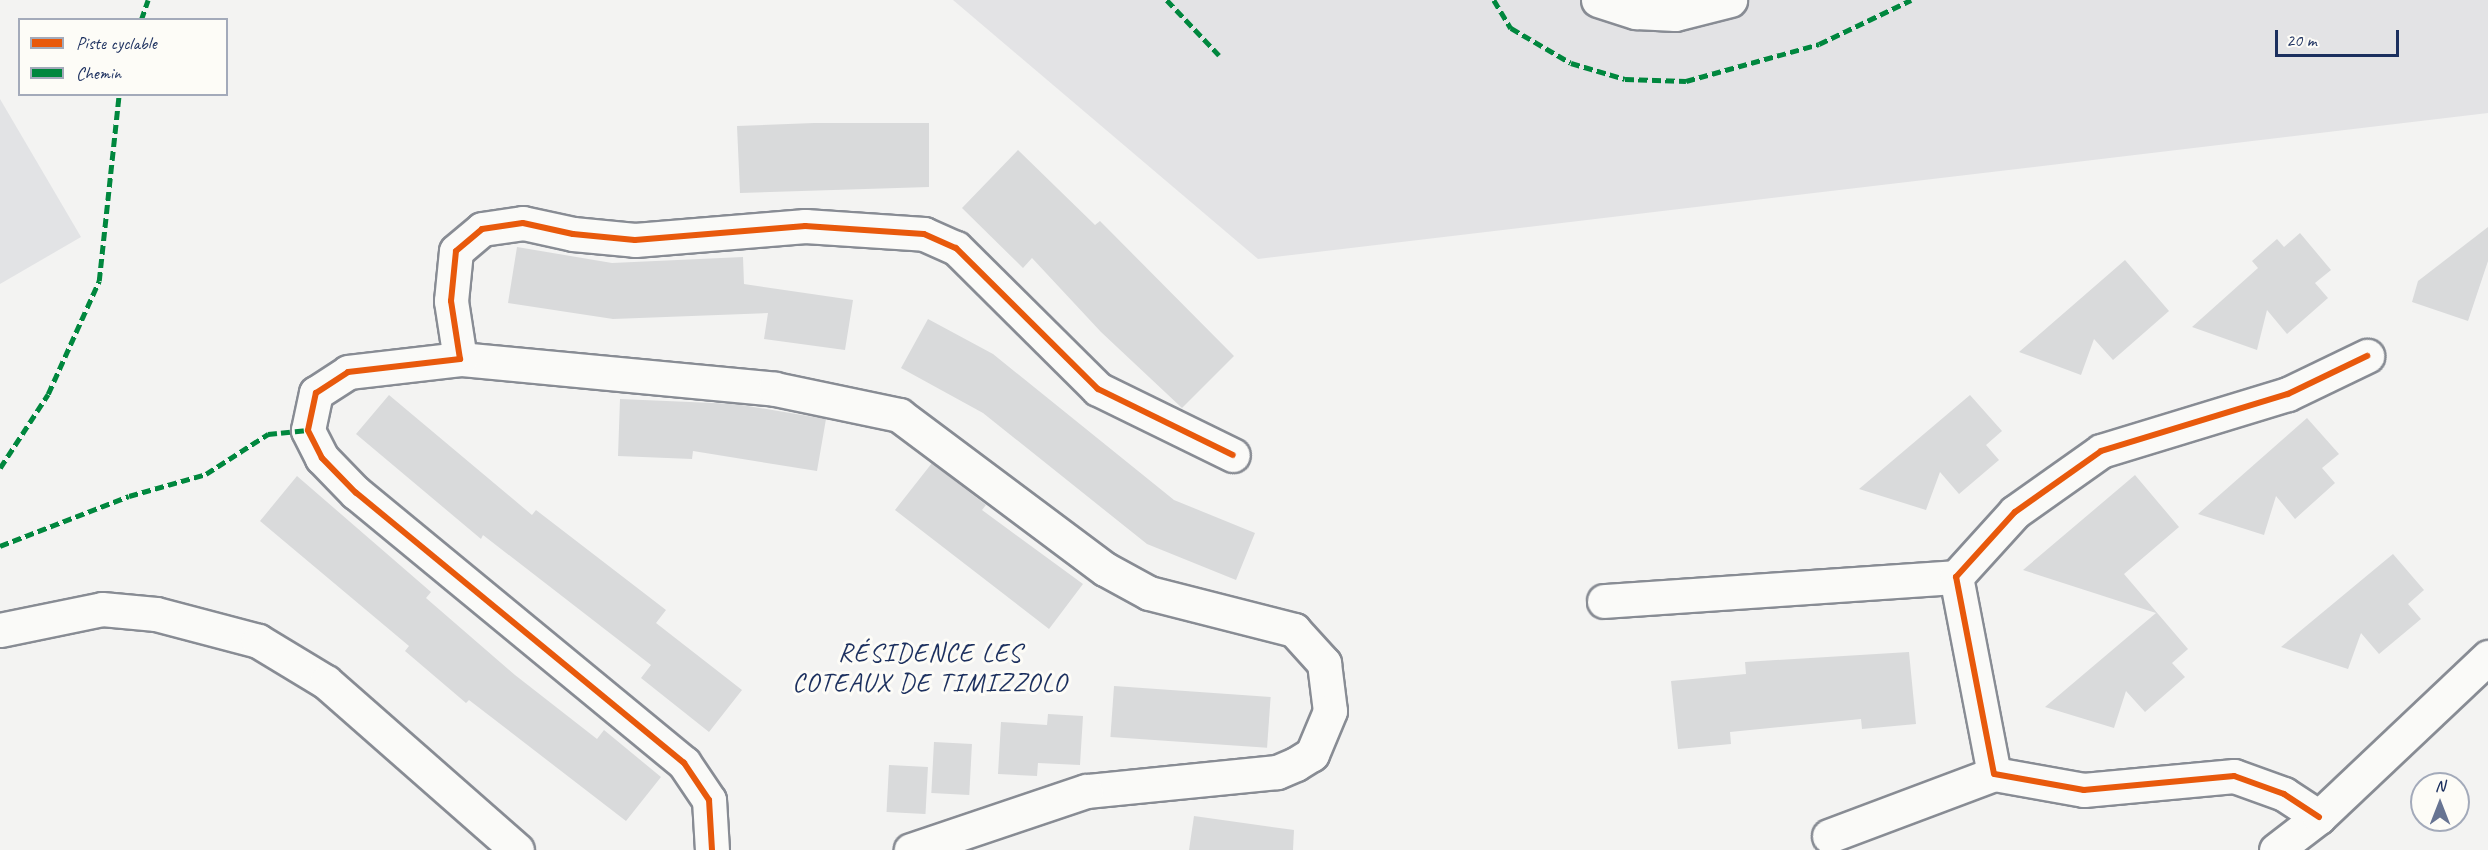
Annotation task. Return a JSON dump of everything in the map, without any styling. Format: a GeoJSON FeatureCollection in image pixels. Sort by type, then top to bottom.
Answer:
{"type":"FeatureCollection","features":[{"type":"Feature","properties":{"kind":"street"},"geometry":{"type":"LineString","coordinates":[[1598,0],[1636,12],[1675,14],[1730,0]]}},
{"type":"Feature","properties":{"kind":"street"},"geometry":{"type":"LineString","coordinates":[[460,359],[451,301],[456,251],[482,229],[523,224],[573,234],[635,240],[805,226],[924,234],[956,248],[1098,389],[1233,455]]}},
{"type":"Feature","properties":{"kind":"street"},"geometry":{"type":"LineString","coordinates":[[1604,601],[1956,577],[2015,512],[2102,451],[2288,394],[2367,356]]}},
{"type":"Feature","properties":{"kind":"street"},"geometry":{"type":"LineString","coordinates":[[712,850],[709,800],[684,763],[356,493],[322,458],[308,430],[316,393],[348,372],[460,359],[775,389],[899,415],[1105,569],[1158,596],[1294,630],[1324,663],[1330,711],[1312,754],[1296,764],[1277,772],[1086,791],[911,850]]}},
{"type":"Feature","properties":{"kind":"street"},"geometry":{"type":"LineString","coordinates":[[1956,577],[1994,774]]}},
{"type":"Feature","properties":{"kind":"street"},"geometry":{"type":"LineString","coordinates":[[0,630],[102,609],[156,614],[258,641],[326,682],[517,850]]}},
{"type":"Feature","properties":{"kind":"street"},"geometry":{"type":"LineString","coordinates":[[2276,850],[2319,817],[2488,657]]}},
{"type":"Feature","properties":{"kind":"street"},"geometry":{"type":"LineString","coordinates":[[1828,836],[1994,774],[2084,789],[2234,776],[2284,794],[2319,817]]}},
{"type":"Feature","properties":{"kind":"shaded area"},"geometry":{"type":"Polygon","coordinates":[[[953,0],[2488,0],[2488,113],[1258,259],[953,0]]]}},
{"type":"Feature","properties":{"kind":"shaded area"},"geometry":{"type":"Polygon","coordinates":[[[0,99],[81,237],[0,284],[0,99]]]}},
{"type":"Feature","properties":{"kind":"building"},"geometry":{"type":"Polygon","coordinates":[[[929,123],[929,187],[740,193],[737,126],[929,123]]]}},
{"type":"Feature","properties":{"kind":"building"},"geometry":{"type":"Polygon","coordinates":[[[1018,150],[1095,225],[1100,221],[1234,356],[1182,408],[1101,332],[1032,258],[1023,268],[962,208],[1018,150]]]}},
{"type":"Feature","properties":{"kind":"building"},"geometry":{"type":"Polygon","coordinates":[[[2488,227],[2488,261],[2468,321],[2412,302],[2418,281],[2488,227]]]}},
{"type":"Feature","properties":{"kind":"building"},"geometry":{"type":"Polygon","coordinates":[[[2300,233],[2331,270],[2315,283],[2328,298],[2287,334],[2267,310],[2257,350],[2192,327],[2258,268],[2252,261],[2277,239],[2284,247],[2300,233]]]}},
{"type":"Feature","properties":{"kind":"building"},"geometry":{"type":"Polygon","coordinates":[[[517,247],[612,263],[743,257],[744,284],[853,300],[845,350],[764,339],[768,313],[613,319],[508,303],[517,247]]]}},
{"type":"Feature","properties":{"kind":"building"},"geometry":{"type":"Polygon","coordinates":[[[2125,260],[2169,311],[2113,360],[2094,339],[2081,375],[2019,352],[2125,260]]]}},
{"type":"Feature","properties":{"kind":"building"},"geometry":{"type":"Polygon","coordinates":[[[928,319],[993,354],[1174,500],[1255,533],[1236,580],[1147,544],[983,413],[901,368],[928,319]]]}},
{"type":"Feature","properties":{"kind":"building"},"geometry":{"type":"Polygon","coordinates":[[[389,395],[532,515],[536,510],[666,610],[656,623],[742,690],[709,732],[641,678],[651,665],[483,535],[481,539],[356,434],[389,395]]]}},
{"type":"Feature","properties":{"kind":"building"},"geometry":{"type":"Polygon","coordinates":[[[1970,395],[2002,431],[1986,445],[1999,460],[1959,494],[1940,472],[1926,510],[1859,489],[1970,395]]]}},
{"type":"Feature","properties":{"kind":"building"},"geometry":{"type":"Polygon","coordinates":[[[620,399],[736,404],[826,419],[817,471],[693,451],[692,459],[618,456],[620,399]]]}},
{"type":"Feature","properties":{"kind":"building"},"geometry":{"type":"Polygon","coordinates":[[[2307,418],[2339,454],[2322,468],[2335,483],[2295,519],[2276,496],[2264,535],[2198,514],[2307,418]]]}},
{"type":"Feature","properties":{"kind":"building"},"geometry":{"type":"Polygon","coordinates":[[[932,463],[986,505],[982,510],[1083,584],[1049,629],[895,510],[932,463]]]}},
{"type":"Feature","properties":{"kind":"building"},"geometry":{"type":"Polygon","coordinates":[[[2135,475],[2179,527],[2124,574],[2188,649],[2172,663],[2185,677],[2145,712],[2126,691],[2114,728],[2045,707],[2156,613],[2023,570],[2135,475]]]}},
{"type":"Feature","properties":{"kind":"building"},"geometry":{"type":"Polygon","coordinates":[[[297,476],[431,592],[426,598],[515,675],[597,739],[604,730],[661,777],[626,821],[469,700],[466,703],[405,651],[409,646],[260,521],[297,476]]]}},
{"type":"Feature","properties":{"kind":"building"},"geometry":{"type":"Polygon","coordinates":[[[2393,554],[2424,590],[2408,604],[2421,619],[2379,654],[2361,633],[2348,669],[2281,647],[2393,554]]]}},
{"type":"Feature","properties":{"kind":"building"},"geometry":{"type":"Polygon","coordinates":[[[1909,652],[1916,724],[1862,729],[1861,719],[1730,732],[1731,744],[1678,749],[1671,681],[1746,674],[1745,662],[1909,652]]]}},
{"type":"Feature","properties":{"kind":"building"},"geometry":{"type":"Polygon","coordinates":[[[1114,686],[1271,697],[1267,748],[1110,737],[1114,686]]]}},
{"type":"Feature","properties":{"kind":"building"},"geometry":{"type":"Polygon","coordinates":[[[1048,714],[1083,716],[1080,765],[1038,763],[1037,776],[998,774],[1001,722],[1047,725],[1048,714]]]}},
{"type":"Feature","properties":{"kind":"building"},"geometry":{"type":"Polygon","coordinates":[[[934,742],[972,744],[969,795],[931,793],[934,742]]]}},
{"type":"Feature","properties":{"kind":"building"},"geometry":{"type":"Polygon","coordinates":[[[889,765],[928,767],[925,814],[887,812],[889,765]]]}},
{"type":"Feature","properties":{"kind":"building"},"geometry":{"type":"Polygon","coordinates":[[[1194,816],[1294,830],[1293,850],[1189,850],[1194,816]]]}},
{"type":"Feature","properties":{"kind":"marked path"},"geometry":{"type":"LineString","coordinates":[[142,18],[148,0]]}},
{"type":"Feature","properties":{"kind":"marked path"},"geometry":{"type":"LineString","coordinates":[[1167,0],[1219,55]]}},
{"type":"Feature","properties":{"kind":"marked path"},"geometry":{"type":"LineString","coordinates":[[1494,0],[1511,28],[1571,63],[1625,79],[1686,81],[1819,44],[1911,0]]}},
{"type":"Feature","properties":{"kind":"marked path"},"geometry":{"type":"LineString","coordinates":[[0,468],[48,394],[99,281],[119,96]]}},
{"type":"Feature","properties":{"kind":"marked path"},"geometry":{"type":"LineString","coordinates":[[0,546],[129,496],[206,474],[268,434],[308,430]]}},
{"type":"Feature","properties":{"kind":"cycle path"},"geometry":{"type":"LineString","coordinates":[[712,850],[709,800],[684,763],[356,493],[322,458],[308,430],[316,393],[348,372],[460,359],[451,301],[456,251],[482,229],[523,223],[573,234],[635,240],[805,226],[924,234],[956,248],[1098,389],[1233,455]]}},
{"type":"Feature","properties":{"kind":"cycle path"},"geometry":{"type":"LineString","coordinates":[[2319,817],[2284,794],[2234,776],[2084,790],[1994,774],[1956,577],[2015,512],[2101,451],[2288,394],[2367,356]]}},
{"type":"Feature","properties":{"kind":"district","name":"RÉSIDENCE LES COTEAUX DE TIMIZZOLO"},"geometry":{"type":"Point","coordinates":[930,668]}}]}
